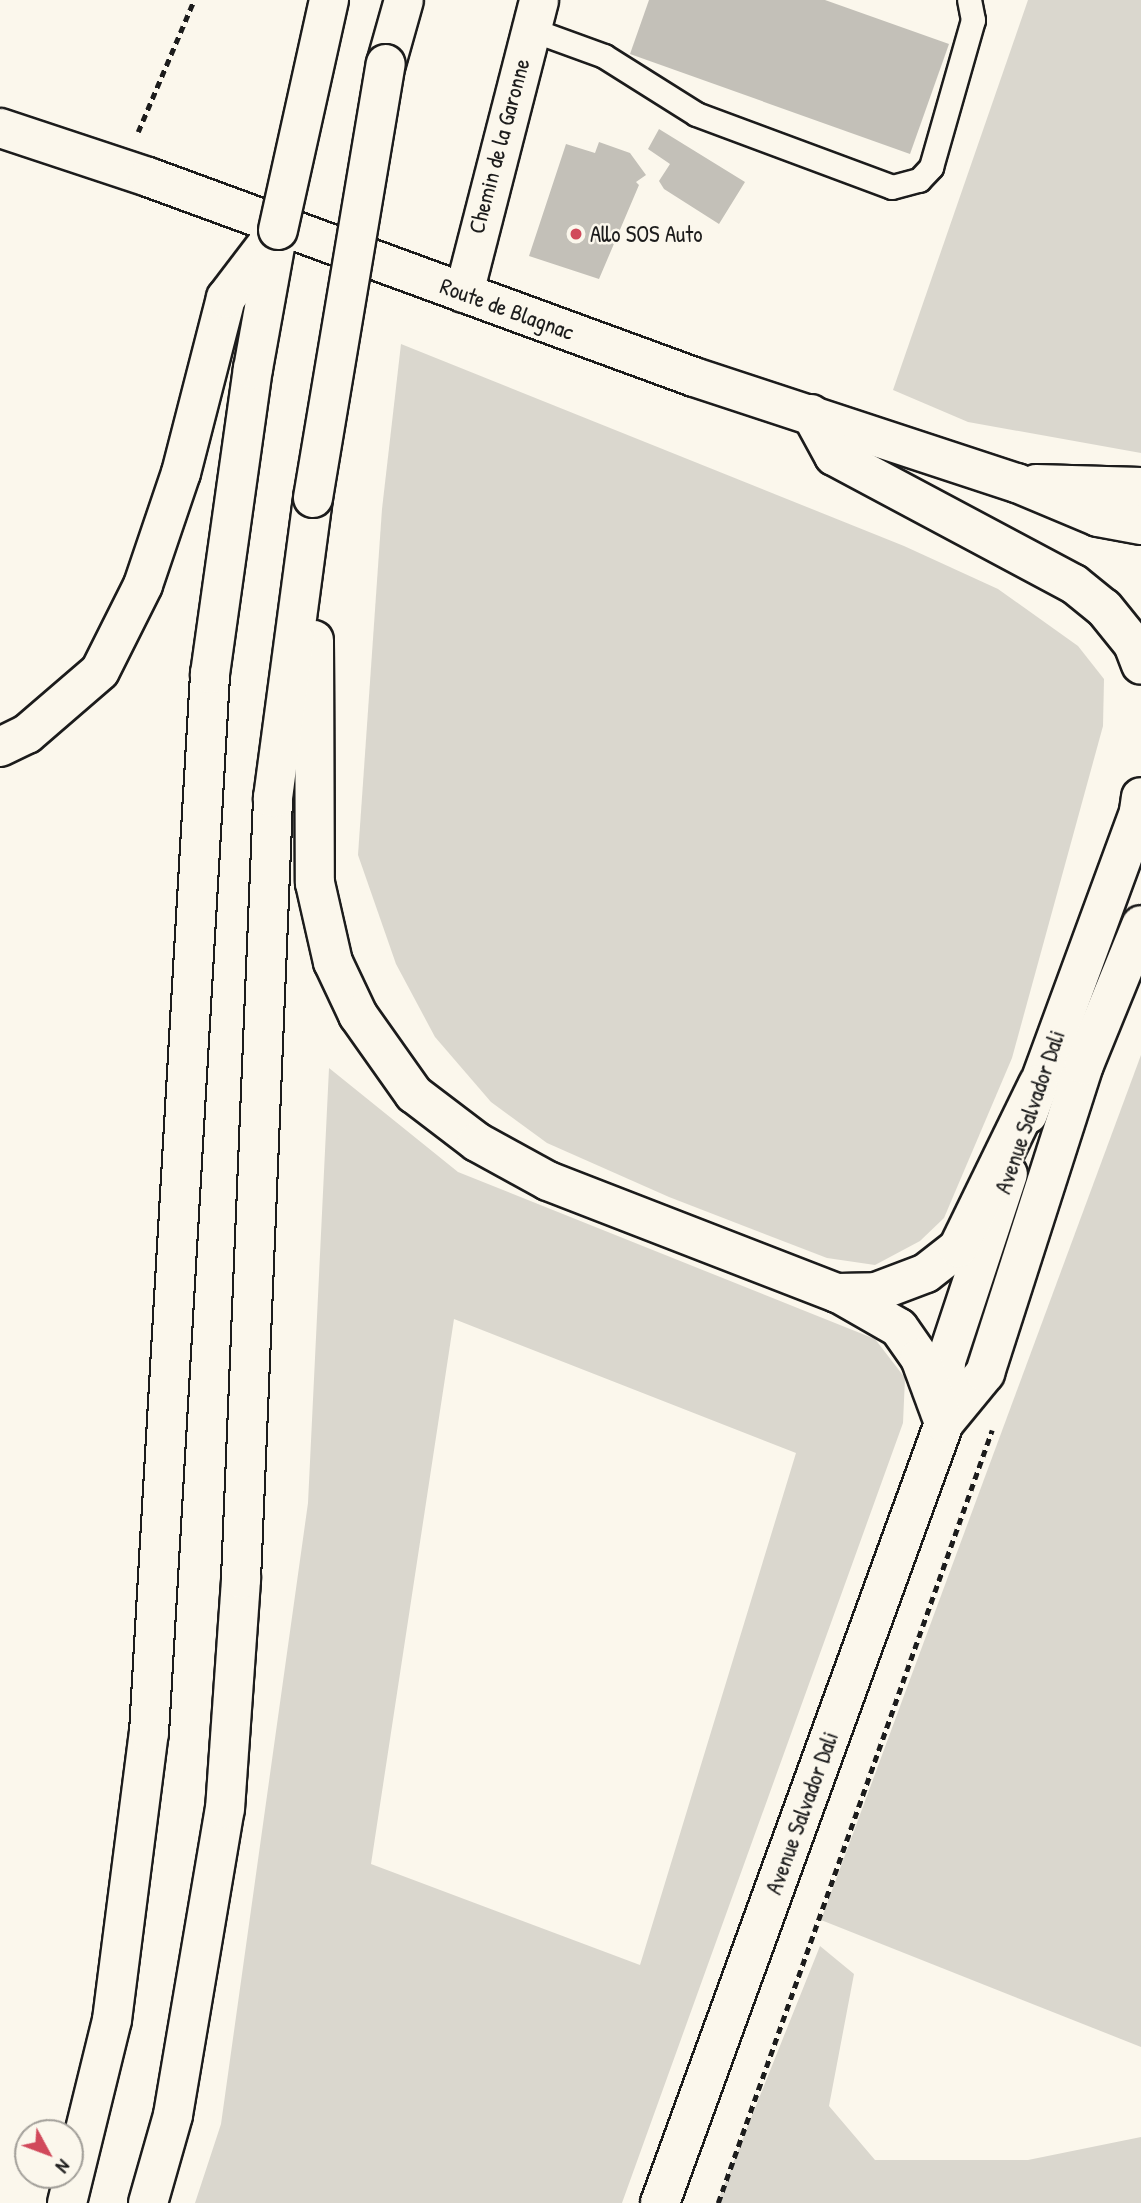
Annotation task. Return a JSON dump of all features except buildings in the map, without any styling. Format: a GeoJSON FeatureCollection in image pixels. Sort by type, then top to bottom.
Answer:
{"type":"FeatureCollection","features":[{"type":"Feature","properties":{"kind":"main road"},"geometry":{"type":"LineString","coordinates":[[67,2203],[112,2020],[149,1733],[210,674],[253,369],[278,230],[329,0]]}},
{"type":"Feature","properties":{"kind":"main road"},"geometry":{"type":"LineString","coordinates":[[148,2203],[173,2115],[225,1809],[241,1579],[272,798],[313,498],[386,64],[404,0]]}},
{"type":"Feature","properties":{"kind":"main road","name":"Chemin de la Garonne"},"geometry":{"type":"LineString","coordinates":[[464,293],[534,15]]}},
{"type":"Feature","properties":{"kind":"main road","name":"Route de Blagnac"},"geometry":{"type":"LineString","coordinates":[[0,128],[694,377],[1017,484],[1098,517],[1141,525]]}},
{"type":"Feature","properties":{"kind":"main road"},"geometry":{"type":"LineString","coordinates":[[0,747],[27,734],[100,671],[143,585],[181,473],[208,354],[226,298],[278,230]]}},
{"type":"Feature","properties":{"kind":"main road"},"geometry":{"type":"LineString","coordinates":[[811,414],[834,456],[1074,584],[1104,608],[1133,644],[1141,665]]}},
{"type":"Feature","properties":{"kind":"main road","name":"Route de Blagnac"},"geometry":{"type":"LineString","coordinates":[[1017,484],[1141,486]]}},
{"type":"Feature","properties":{"kind":"main road"},"geometry":{"type":"LineString","coordinates":[[313,498],[315,883],[333,962],[358,1015],[414,1094],[477,1142],[548,1181],[837,1293],[899,1328],[920,1358],[944,1423]]}},
{"type":"Feature","properties":{"kind":"main road","name":"Avenue Salvador Dali"},"geometry":{"type":"LineString","coordinates":[[660,2203],[944,1423],[946,1361],[1038,1084],[1140,805]]}},
{"type":"Feature","properties":{"kind":"main road","name":"Avenue Salvador Dali"},"geometry":{"type":"LineString","coordinates":[[944,1423],[985,1373],[1084,1066],[1141,925]]}},
{"type":"Feature","properties":{"kind":"main road"},"geometry":{"type":"LineString","coordinates":[[837,1293],[876,1292],[926,1273],[958,1248],[1038,1084]]}},
{"type":"Feature","properties":{"kind":"lane"},"geometry":{"type":"LineString","coordinates":[[534,15],[604,55],[696,114],[892,187],[919,180],[931,167],[973,20],[969,0]]}},
{"type":"Feature","properties":{"kind":"path"},"geometry":{"type":"LineString","coordinates":[[136,136],[194,0]]}},
{"type":"Feature","properties":{"kind":"path"},"geometry":{"type":"LineString","coordinates":[[718,2203],[994,1424]]}},
{"type":"Feature","properties":{"kind":"shaded area"},"geometry":{"type":"Polygon","coordinates":[[[1028,0],[1141,0],[1141,453],[968,422],[893,390],[1028,0]]]}},
{"type":"Feature","properties":{"kind":"shaded area"},"geometry":{"type":"Polygon","coordinates":[[[401,344],[904,546],[998,589],[1078,646],[1104,679],[1103,726],[1012,1058],[944,1218],[920,1241],[875,1265],[827,1258],[669,1197],[547,1143],[491,1102],[435,1037],[396,964],[358,855],[382,509],[401,344]]]}},
{"type":"Feature","properties":{"kind":"shaded area"},"geometry":{"type":"Polygon","coordinates":[[[1141,1055],[1141,2047],[821,1920],[1141,1055]]]}},
{"type":"Feature","properties":{"kind":"shaded area"},"geometry":{"type":"Polygon","coordinates":[[[329,1068],[458,1172],[875,1339],[905,1378],[903,1423],[622,2203],[195,2203],[221,2124],[308,1503],[329,1068]],[[454,1319],[371,1864],[640,1965],[796,1453],[454,1319]]]}},
{"type":"Feature","properties":{"kind":"shaded area"},"geometry":{"type":"Polygon","coordinates":[[[820,1946],[854,1974],[829,2106],[875,2160],[1028,2160],[1141,2137],[1141,2203],[717,2203],[820,1946]]]}},
{"type":"Feature","properties":{"kind":"place","name":"Allo SOS Auto"},"geometry":{"type":"Point","coordinates":[576,234]}}]}
